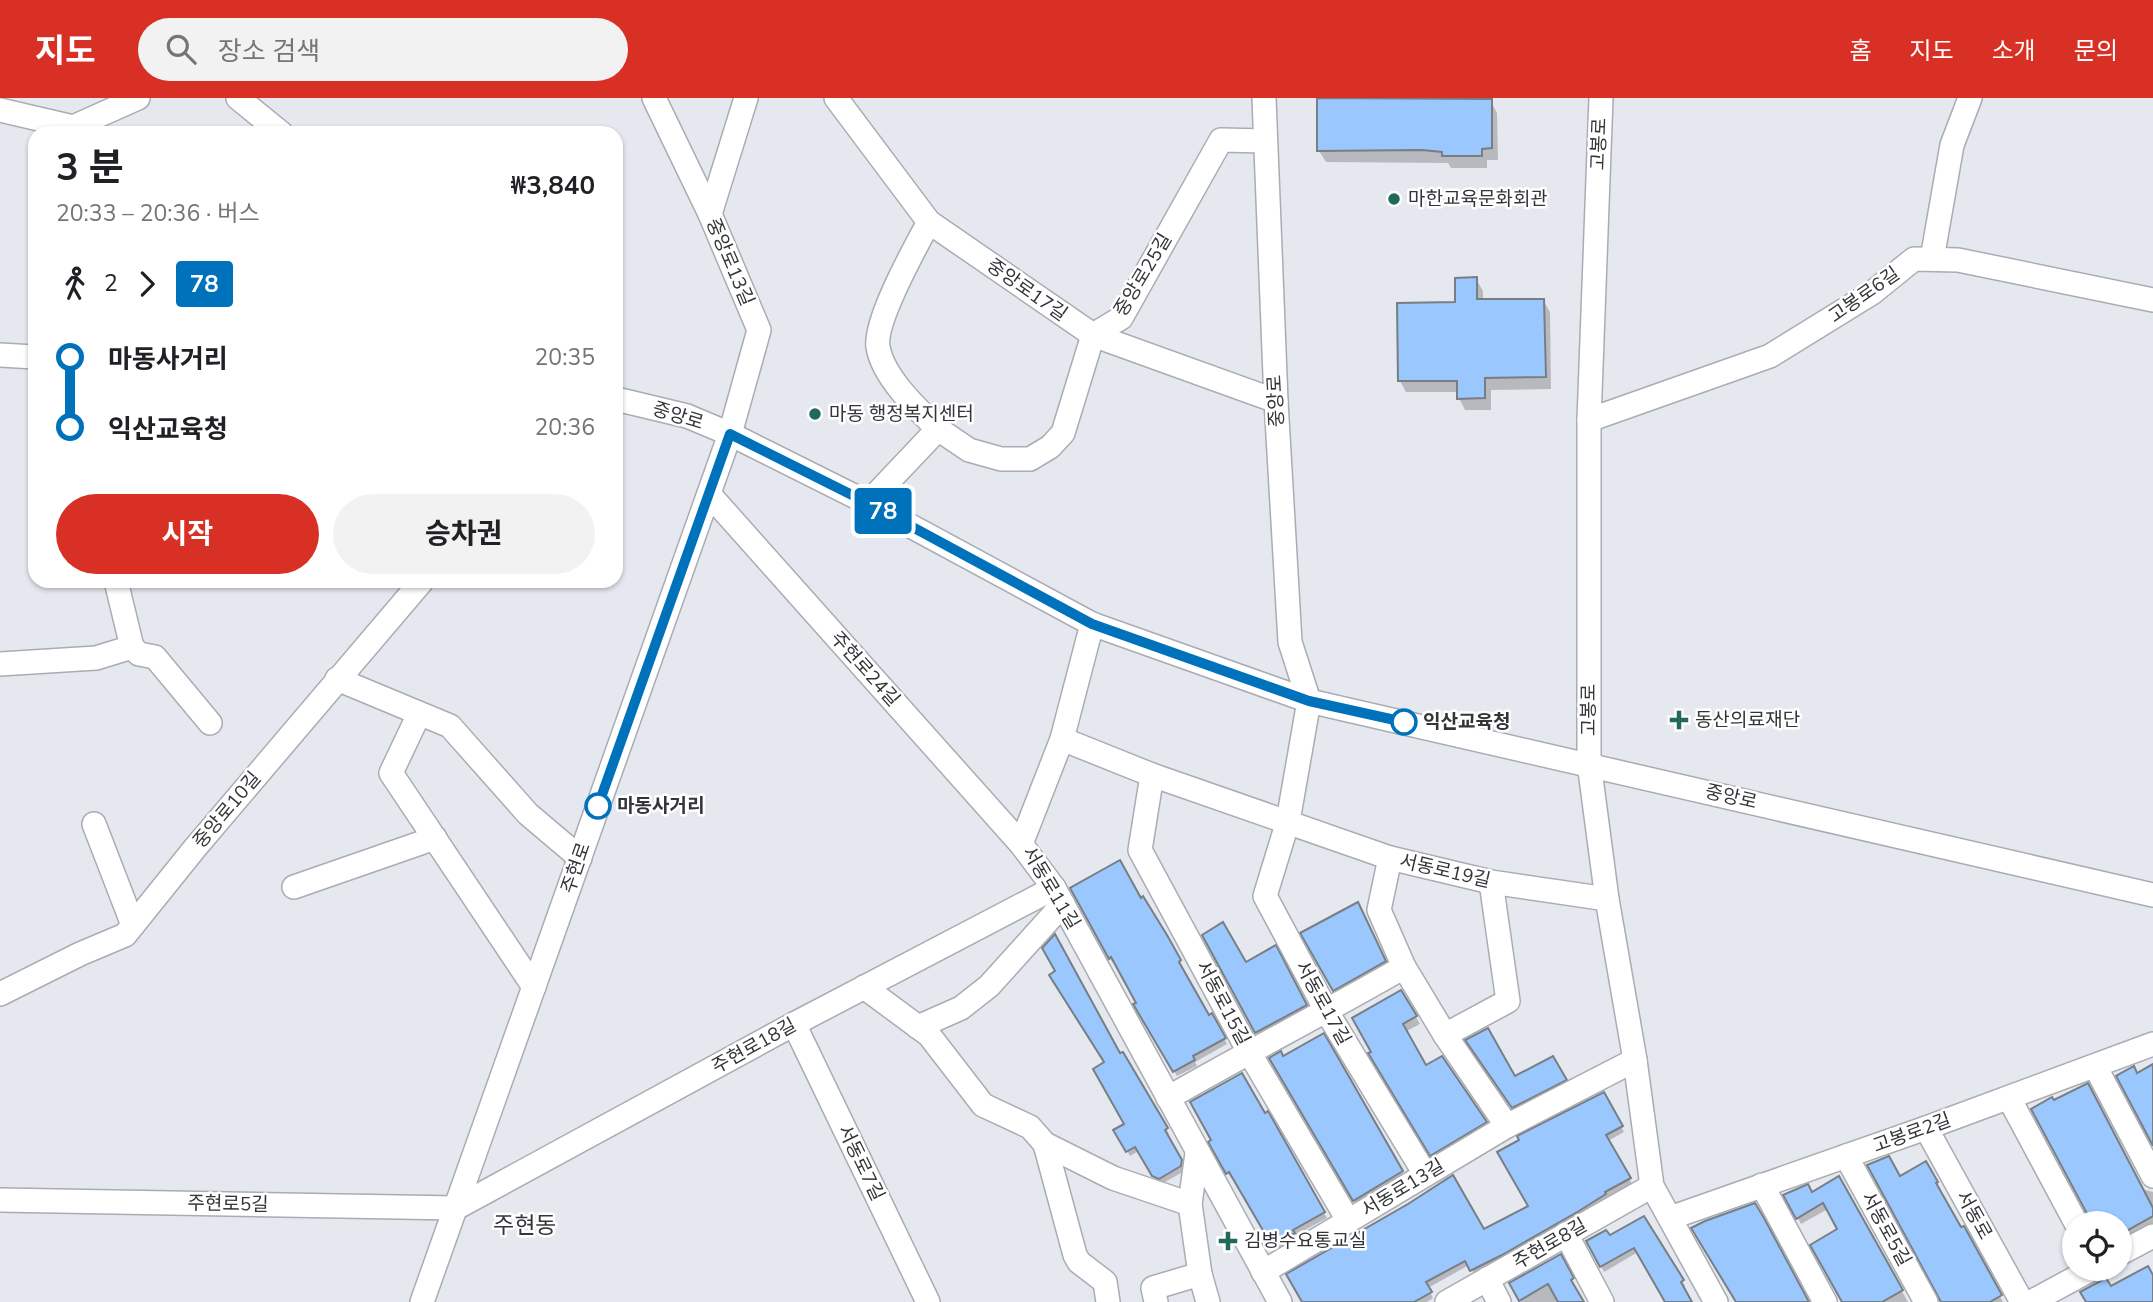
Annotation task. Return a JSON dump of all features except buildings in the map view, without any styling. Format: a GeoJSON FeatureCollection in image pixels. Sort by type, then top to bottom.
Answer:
{"type":"FeatureCollection","features":[{"type":"Feature","properties":{"kind":"street"},"geometry":{"type":"LineString","coordinates":[[75,126],[138,98]]}},
{"type":"Feature","properties":{"kind":"street"},"geometry":{"type":"LineString","coordinates":[[238,98],[272,126]]}},
{"type":"Feature","properties":{"kind":"street","name":"중앙로13길"},"geometry":{"type":"LineString","coordinates":[[654,98],[710,214],[759,330],[730,434]]}},
{"type":"Feature","properties":{"kind":"street"},"geometry":{"type":"LineString","coordinates":[[710,214],[746,98]]}},
{"type":"Feature","properties":{"kind":"street","name":"중앙로17길"},"geometry":{"type":"LineString","coordinates":[[836,98],[929,222],[1093,335],[1276,401]]}},
{"type":"Feature","properties":{"kind":"street","name":"중앙로"},"geometry":{"type":"LineString","coordinates":[[1264,98],[1276,401],[1290,642],[1309,701]]}},
{"type":"Feature","properties":{"kind":"street","name":"고봉로"},"geometry":{"type":"LineString","coordinates":[[1601,98],[1589,419],[1589,764],[1607,899],[1635,1060],[1652,1186],[1716,1302]]}},
{"type":"Feature","properties":{"kind":"street"},"geometry":{"type":"LineString","coordinates":[[1932,259],[1952,145],[1970,98]]}},
{"type":"Feature","properties":{"kind":"street"},"geometry":{"type":"LineString","coordinates":[[0,110],[69,126]]}},
{"type":"Feature","properties":{"kind":"street","name":"중앙로25길"},"geometry":{"type":"LineString","coordinates":[[1093,335],[1121,318],[1221,140],[1265,141]]}},
{"type":"Feature","properties":{"kind":"street"},"geometry":{"type":"LineString","coordinates":[[929,222],[885,314],[878,345],[891,376],[911,403],[938,429],[969,450],[1001,459],[1030,459],[1050,447],[1063,433],[1093,335]]}},
{"type":"Feature","properties":{"kind":"street","name":"고봉로6길"},"geometry":{"type":"LineString","coordinates":[[1589,419],[1770,356],[1872,293],[1914,258],[1958,260],[2153,300]]}},
{"type":"Feature","properties":{"kind":"street"},"geometry":{"type":"LineString","coordinates":[[0,355],[28,357]]}},
{"type":"Feature","properties":{"kind":"street","name":"중앙로"},"geometry":{"type":"LineString","coordinates":[[623,401],[687,416],[730,434],[868,503],[1092,624],[1309,701],[2153,895]]}},
{"type":"Feature","properties":{"kind":"street"},"geometry":{"type":"LineString","coordinates":[[868,503],[938,429]]}},
{"type":"Feature","properties":{"kind":"street","name":"주현로"},"geometry":{"type":"LineString","coordinates":[[422,1302],[730,434]]}},
{"type":"Feature","properties":{"kind":"street","name":"주현로24길"},"geometry":{"type":"LineString","coordinates":[[709,494],[1021,844]]}},
{"type":"Feature","properties":{"kind":"street"},"geometry":{"type":"LineString","coordinates":[[118,588],[132,647],[139,654],[155,657],[210,723]]}},
{"type":"Feature","properties":{"kind":"street","name":"중앙로10길"},"geometry":{"type":"LineString","coordinates":[[0,994],[79,954],[125,935],[416,588]]}},
{"type":"Feature","properties":{"kind":"street","name":"서동로11길"},"geometry":{"type":"LineString","coordinates":[[1092,624],[1062,739],[1021,844],[1058,896],[1280,1302]]}},
{"type":"Feature","properties":{"kind":"street"},"geometry":{"type":"LineString","coordinates":[[0,664],[96,658],[132,647]]}},
{"type":"Feature","properties":{"kind":"street"},"geometry":{"type":"LineString","coordinates":[[337,680],[450,726],[528,814],[580,858]]}},
{"type":"Feature","properties":{"kind":"street"},"geometry":{"type":"LineString","coordinates":[[1288,821],[1309,701]]}},
{"type":"Feature","properties":{"kind":"street"},"geometry":{"type":"LineString","coordinates":[[419,714],[391,774],[534,987]]}},
{"type":"Feature","properties":{"kind":"street","name":"서동로19길"},"geometry":{"type":"LineString","coordinates":[[1062,739],[1152,775],[1390,858],[1490,882],[1607,899]]}},
{"type":"Feature","properties":{"kind":"street","name":"서동로15길"},"geometry":{"type":"LineString","coordinates":[[1152,775],[1140,850],[1249,1052],[1348,1220]]}},
{"type":"Feature","properties":{"kind":"street","name":"서동로17길"},"geometry":{"type":"LineString","coordinates":[[1288,821],[1265,896],[1327,1012],[1425,1174]]}},
{"type":"Feature","properties":{"kind":"street"},"geometry":{"type":"LineString","coordinates":[[94,824],[133,925]]}},
{"type":"Feature","properties":{"kind":"street"},"geometry":{"type":"LineString","coordinates":[[294,887],[435,838]]}},
{"type":"Feature","properties":{"kind":"street"},"geometry":{"type":"LineString","coordinates":[[1390,858],[1379,910],[1404,967],[1445,1035],[1507,1126]]}},
{"type":"Feature","properties":{"kind":"street"},"geometry":{"type":"LineString","coordinates":[[1445,1035],[1508,1002],[1490,882]]}},
{"type":"Feature","properties":{"kind":"street"},"geometry":{"type":"LineString","coordinates":[[918,1027],[961,1008],[989,986],[1058,896]]}},
{"type":"Feature","properties":{"kind":"street","name":"주현로18길"},"geometry":{"type":"LineString","coordinates":[[456,1208],[864,987],[1058,896]]}},
{"type":"Feature","properties":{"kind":"street"},"geometry":{"type":"LineString","coordinates":[[1167,1098],[1327,1012],[1404,967]]}},
{"type":"Feature","properties":{"kind":"street"},"geometry":{"type":"LineString","coordinates":[[864,987],[929,1035],[982,1105],[1030,1127],[1045,1144],[1113,1178],[1190,1204]]}},
{"type":"Feature","properties":{"kind":"street","name":"서동로7길"},"geometry":{"type":"LineString","coordinates":[[794,1024],[928,1302]]}},
{"type":"Feature","properties":{"kind":"street","name":"고봉로2길"},"geometry":{"type":"LineString","coordinates":[[1670,1218],[2153,1044]]}},
{"type":"Feature","properties":{"kind":"street","name":"서동로13길"},"geometry":{"type":"LineString","coordinates":[[1264,1272],[1507,1126],[1635,1060]]}},
{"type":"Feature","properties":{"kind":"street"},"geometry":{"type":"LineString","coordinates":[[2095,1066],[2153,1176]]}},
{"type":"Feature","properties":{"kind":"street"},"geometry":{"type":"LineString","coordinates":[[2009,1097],[2070,1211]]}},
{"type":"Feature","properties":{"kind":"street","name":"서동로"},"geometry":{"type":"LineString","coordinates":[[1926,1128],[2022,1302]]}},
{"type":"Feature","properties":{"kind":"street"},"geometry":{"type":"LineString","coordinates":[[1045,1144],[1075,1255],[1079,1262],[1105,1282],[1108,1302]]}},
{"type":"Feature","properties":{"kind":"street"},"geometry":{"type":"LineString","coordinates":[[1197,1153],[1190,1204],[1200,1274],[1208,1302]]}},
{"type":"Feature","properties":{"kind":"street","name":"서동로5길"},"geometry":{"type":"LineString","coordinates":[[1846,1156],[1926,1302]]}},
{"type":"Feature","properties":{"kind":"street"},"geometry":{"type":"LineString","coordinates":[[1762,1185],[1825,1302]]}},
{"type":"Feature","properties":{"kind":"street","name":"주현로8길"},"geometry":{"type":"LineString","coordinates":[[1447,1302],[1652,1186]]}},
{"type":"Feature","properties":{"kind":"street","name":"주현로5길"},"geometry":{"type":"LineString","coordinates":[[0,1200],[456,1208]]}},
{"type":"Feature","properties":{"kind":"street"},"geometry":{"type":"LineString","coordinates":[[1566,1234],[1602,1302]]}},
{"type":"Feature","properties":{"kind":"street"},"geometry":{"type":"LineString","coordinates":[[2132,1247],[2153,1236]]}},
{"type":"Feature","properties":{"kind":"street"},"geometry":{"type":"LineString","coordinates":[[1156,1302],[1153,1288],[1200,1274]]}},
{"type":"Feature","properties":{"kind":"street"},"geometry":{"type":"LineString","coordinates":[[1487,1279],[1499,1302]]}},
{"type":"Feature","properties":{"kind":"street"},"geometry":{"type":"LineString","coordinates":[[2031,1302],[2070,1281]]}},
{"type":"Feature","properties":{"kind":"bus line","name":"78"},"geometry":{"type":"LineString","coordinates":[[598,806],[730,434],[868,503],[1092,624],[1309,701],[1404,722]]}},
{"type":"Feature","properties":{"kind":"place","name":"마한교육문화회관"},"geometry":{"type":"Point","coordinates":[1394,199]}},
{"type":"Feature","properties":{"kind":"place","name":"마동 행정복지센터"},"geometry":{"type":"Point","coordinates":[815,414]}},
{"type":"Feature","properties":{"kind":"place","name":"동산의료재단"},"geometry":{"type":"Point","coordinates":[1679,720]}},
{"type":"Feature","properties":{"kind":"place","name":"익산교육청"},"geometry":{"type":"Point","coordinates":[1404,722]}},
{"type":"Feature","properties":{"kind":"place","name":"마동사거리"},"geometry":{"type":"Point","coordinates":[598,806]}},
{"type":"Feature","properties":{"kind":"place","name":"김병수요통교실"},"geometry":{"type":"Point","coordinates":[1228,1241]}},
{"type":"Feature","properties":{"kind":"district","name":"주현동"},"geometry":{"type":"Point","coordinates":[525,1225]}}]}
